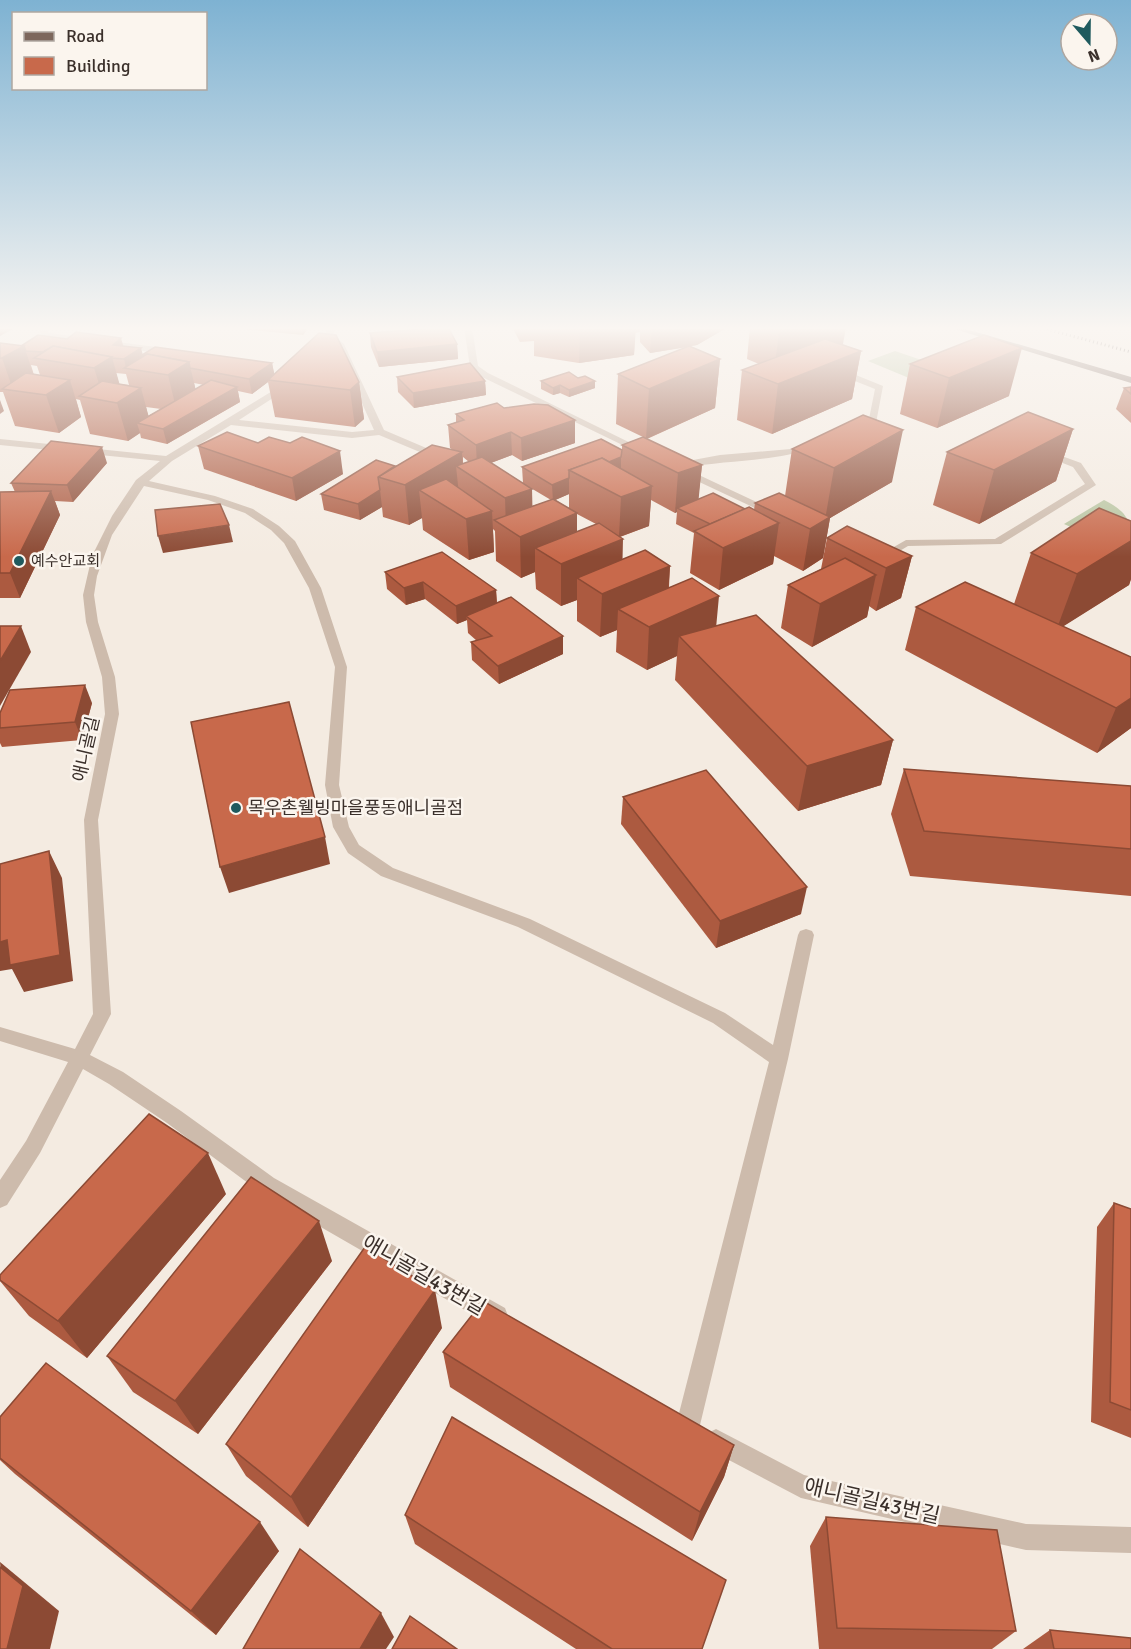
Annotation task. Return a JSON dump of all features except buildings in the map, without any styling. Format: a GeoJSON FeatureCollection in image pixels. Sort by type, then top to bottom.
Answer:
{"type":"FeatureCollection","features":[{"type":"Feature","properties":{"kind":"street","name":"애니골길"},"geometry":{"type":"LineString","coordinates":[[0,1198],[33,1147],[102,1014],[91,820],[94,790],[112,714],[112,697],[90,614],[88,590],[107,534],[140,482],[168,459],[259,404]]}},
{"type":"Feature","properties":{"kind":"street","name":"애니골길"},"geometry":{"type":"LineString","coordinates":[[367,404],[380,432]]}},
{"type":"Feature","properties":{"kind":"street"},"geometry":{"type":"LineString","coordinates":[[543,404],[654,457]]}},
{"type":"Feature","properties":{"kind":"street"},"geometry":{"type":"LineString","coordinates":[[843,433],[873,422],[877,404]]}},
{"type":"Feature","properties":{"kind":"street"},"geometry":{"type":"LineString","coordinates":[[229,422],[352,435],[380,432],[435,453],[455,466]]}},
{"type":"Feature","properties":{"kind":"street"},"geometry":{"type":"LineString","coordinates":[[674,467],[720,458],[792,452],[822,441]]}},
{"type":"Feature","properties":{"kind":"street"},"geometry":{"type":"LineString","coordinates":[[0,442],[168,459]]}},
{"type":"Feature","properties":{"kind":"street"},"geometry":{"type":"LineString","coordinates":[[873,562],[906,543],[998,542],[1091,485],[1077,465],[1036,449]]}},
{"type":"Feature","properties":{"kind":"street"},"geometry":{"type":"LineString","coordinates":[[664,462],[788,521]]}},
{"type":"Feature","properties":{"kind":"street"},"geometry":{"type":"LineString","coordinates":[[140,482],[211,498],[249,511],[290,541],[315,588],[341,667],[332,785],[341,826],[353,849],[387,872],[524,922],[709,1013],[779,1059]]}},
{"type":"Feature","properties":{"kind":"street"},"geometry":{"type":"LineString","coordinates":[[688,1425],[779,1059],[806,935]]}},
{"type":"Feature","properties":{"kind":"street","name":"애니골길43번길"},"geometry":{"type":"LineString","coordinates":[[0,1034],[79,1059],[116,1078],[267,1185],[514,1326]]}},
{"type":"Feature","properties":{"kind":"street","name":"애니골길43번길"},"geometry":{"type":"LineString","coordinates":[[668,1413],[801,1486],[1026,1537],[1131,1540]]}},
{"type":"Feature","properties":{"kind":"green space"},"geometry":{"type":"Polygon","coordinates":[[[1104,500],[1120,510],[1128,520],[1131,554],[1064,524],[1104,500]]]}},
{"type":"Feature","properties":{"kind":"place","name":"예수안교회"},"geometry":{"type":"Point","coordinates":[19,561]}},
{"type":"Feature","properties":{"kind":"place","name":"목우촌웰빙마을풍동애니골점"},"geometry":{"type":"Point","coordinates":[236,808]}}]}
